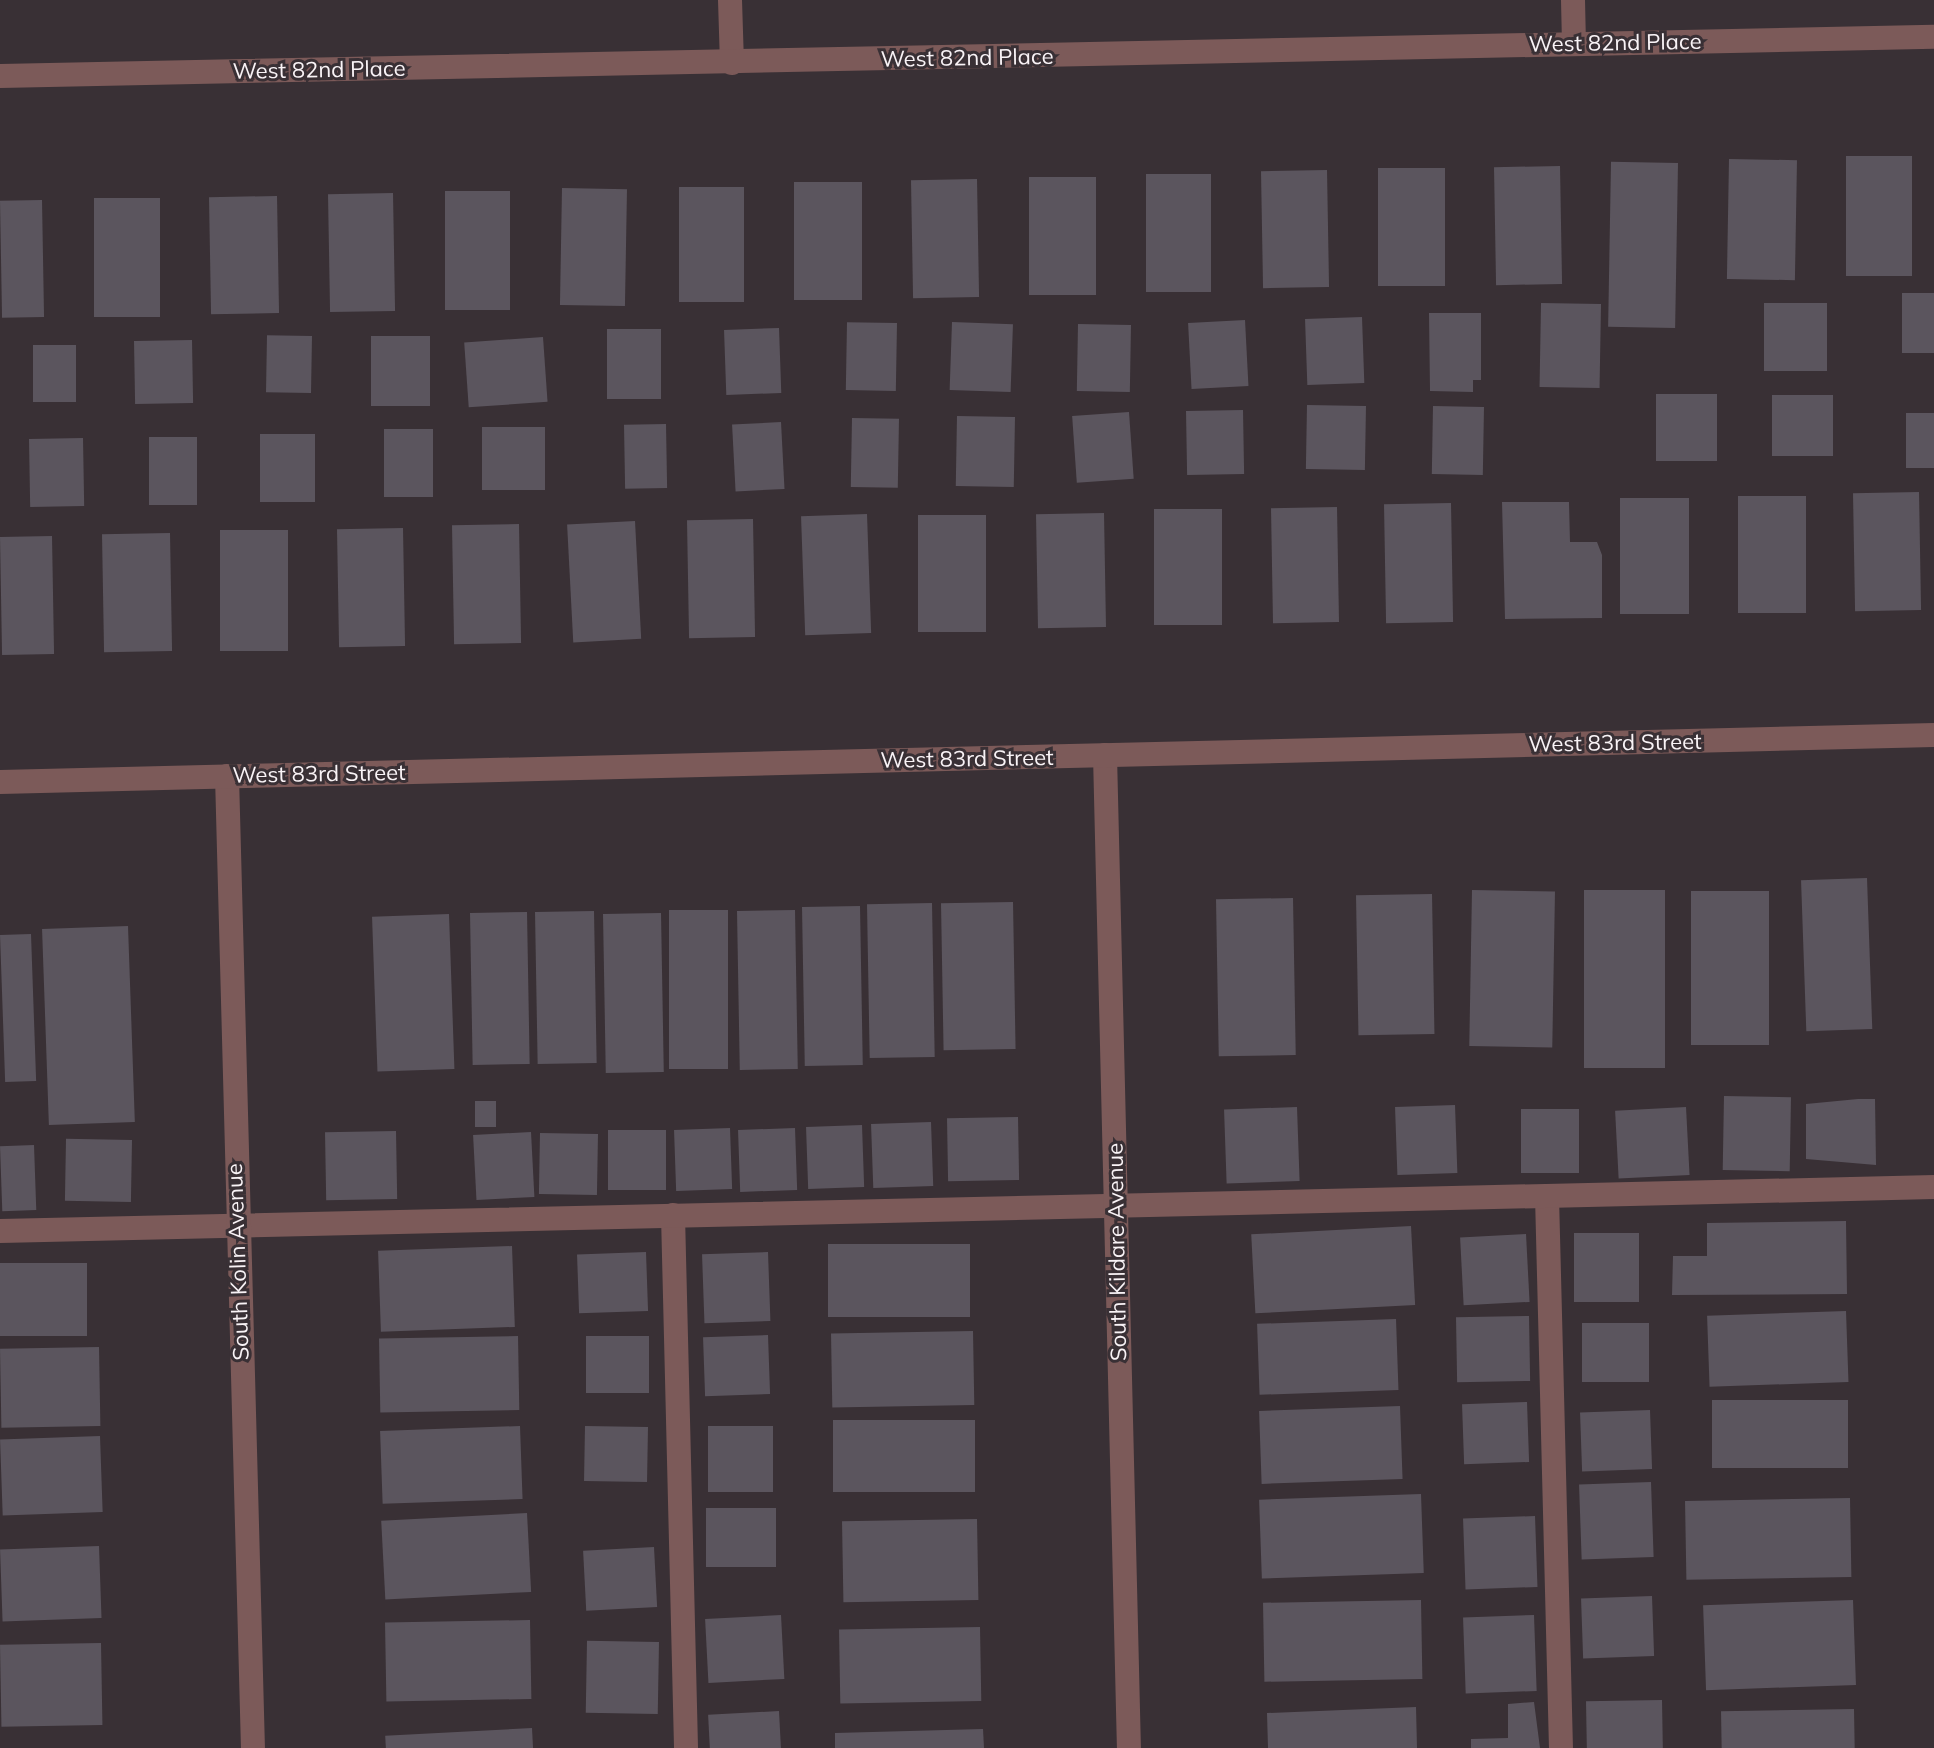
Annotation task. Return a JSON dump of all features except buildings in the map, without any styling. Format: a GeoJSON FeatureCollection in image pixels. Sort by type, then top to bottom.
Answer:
{"type":"FeatureCollection","features":[{"type":"Feature","properties":{"kind":"street"},"geometry":{"type":"LineString","coordinates":[[730,0],[732,63]]}},
{"type":"Feature","properties":{"kind":"street"},"geometry":{"type":"LineString","coordinates":[[1573,0],[1574,44]]}},
{"type":"Feature","properties":{"kind":"street","name":"West 82nd Place"},"geometry":{"type":"LineString","coordinates":[[0,76],[1934,37]]}},
{"type":"Feature","properties":{"kind":"street","name":"West 83rd Street"},"geometry":{"type":"LineString","coordinates":[[0,782],[1934,735]]}},
{"type":"Feature","properties":{"kind":"street","name":"South Kildare Avenue"},"geometry":{"type":"LineString","coordinates":[[1105,755],[1129,1748]]}},
{"type":"Feature","properties":{"kind":"street","name":"South Kolin Avenue"},"geometry":{"type":"LineString","coordinates":[[227,776],[253,1748]]}},
{"type":"Feature","properties":{"kind":"street"},"geometry":{"type":"LineString","coordinates":[[0,1231],[1934,1187]]}},
{"type":"Feature","properties":{"kind":"street"},"geometry":{"type":"LineString","coordinates":[[1547,1196],[1561,1748]]}},
{"type":"Feature","properties":{"kind":"street"},"geometry":{"type":"LineString","coordinates":[[673,1215],[686,1748]]}}]}
